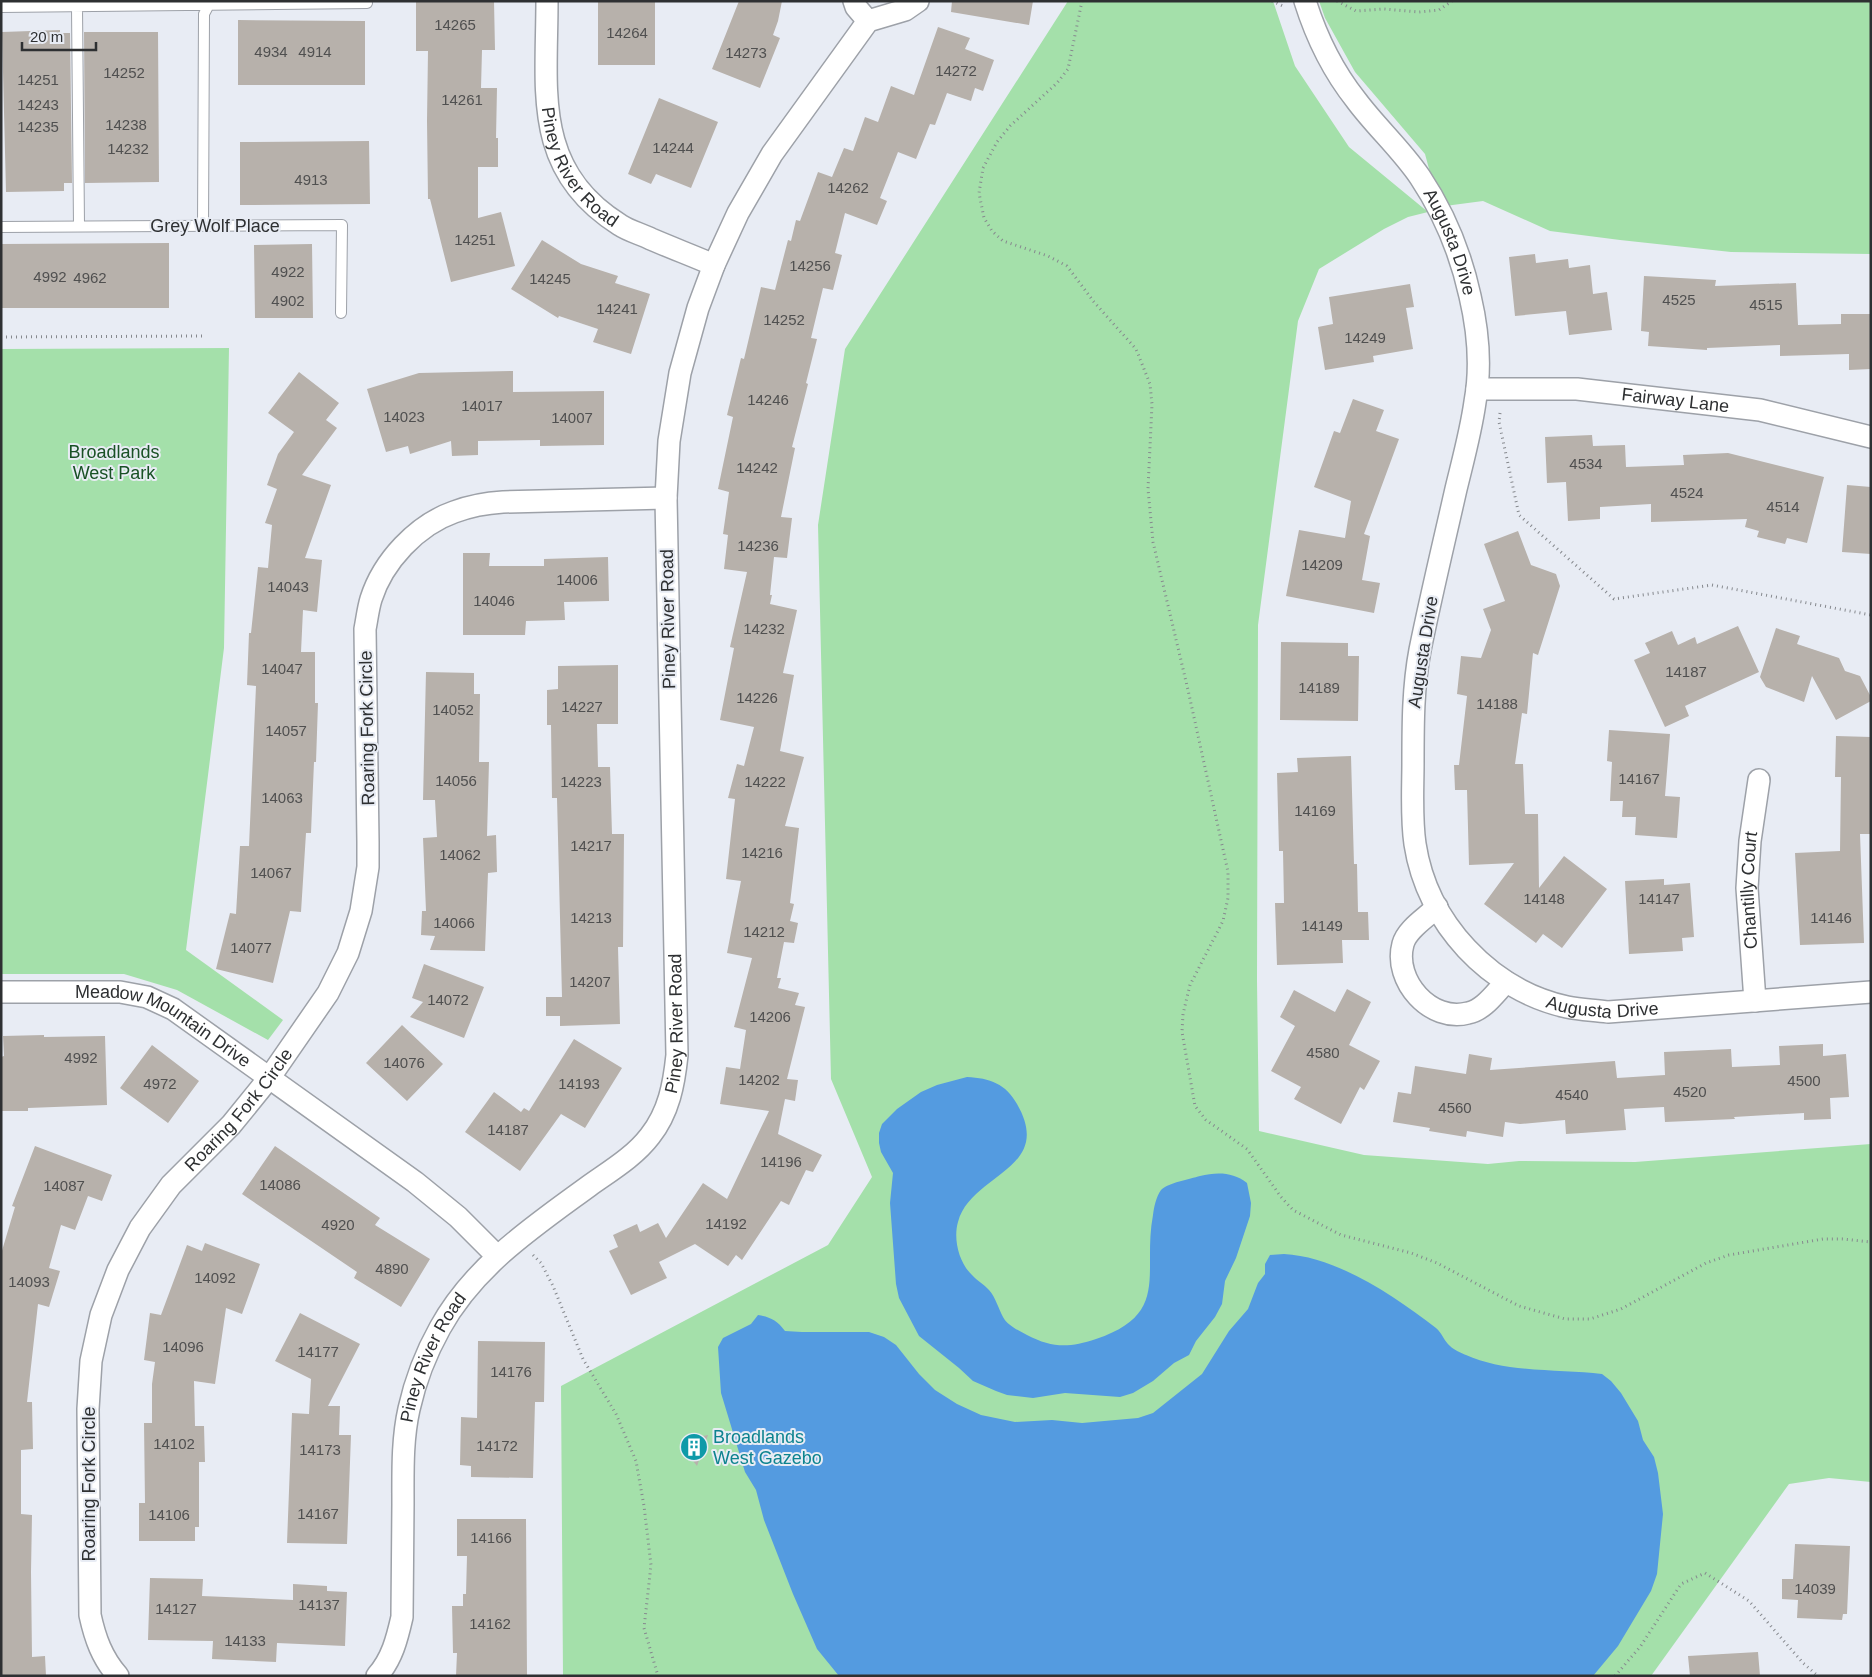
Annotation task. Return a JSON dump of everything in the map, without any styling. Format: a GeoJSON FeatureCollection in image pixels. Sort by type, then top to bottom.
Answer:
{"type":"FeatureCollection","features":[{"type":"Feature","properties":{"kind":"street","name":"Piney River Road"},"geometry":{"type":"LineString","coordinates":[[547,1],[547,101],[550,131],[559,159],[575,186],[595,208],[621,226],[714,265]]}},
{"type":"Feature","properties":{"kind":"street"},"geometry":{"type":"LineString","coordinates":[[854,1],[856,7],[868,21],[905,10],[918,1]]}},
{"type":"Feature","properties":{"kind":"street","name":"Augusta Drive"},"geometry":{"type":"LineString","coordinates":[[1305,1],[1312,24],[1333,66],[1356,100],[1395,144],[1420,178],[1441,214],[1458,252],[1470,297],[1477,344],[1477,389],[1475,403],[1419,652],[1413,699],[1413,814],[1415,846],[1424,879],[1436,908],[1479,962],[1506,982],[1534,996],[1567,1007],[1608,1012],[1871,992]]}},
{"type":"Feature","properties":{"kind":"street","name":"Piney River Road"},"geometry":{"type":"LineString","coordinates":[[377,1676],[396,1644],[402,1617],[403,1450],[409,1410],[421,1370],[440,1328],[466,1290],[497,1256],[634,1154],[651,1136],[666,1110],[674,1082],[677,1055],[666,498],[669,441],[680,373],[698,308],[714,265],[738,213],[772,154],[868,21]]}},
{"type":"Feature","properties":{"kind":"street","name":"Fairway Lane"},"geometry":{"type":"LineString","coordinates":[[1477,389],[1577,389],[1760,410],[1871,438]]}},
{"type":"Feature","properties":{"kind":"street","name":"Roaring Fork Circle"},"geometry":{"type":"LineString","coordinates":[[118,1676],[108,1665],[96,1640],[90,1615],[88,1409],[92,1361],[101,1315],[118,1270],[140,1228],[171,1185],[231,1125],[270,1077],[328,993],[348,953],[362,911],[368,867],[365,629],[372,598],[385,569],[403,534],[428,525],[452,512],[481,504],[666,498]]}},
{"type":"Feature","properties":{"kind":"street","name":"Chantilly Court"},"geometry":{"type":"LineString","coordinates":[[1755,1001],[1747,888],[1750,841],[1759,780]]}},
{"type":"Feature","properties":{"kind":"street"},"geometry":{"type":"LineString","coordinates":[[1436,908],[1410,932],[1403,944],[1402,962],[1406,978],[1416,995],[1431,1008],[1449,1014],[1467,1014],[1478,1010],[1506,982]]}},
{"type":"Feature","properties":{"kind":"street","name":"Meadow Mountain Drive"},"geometry":{"type":"LineString","coordinates":[[1,992],[120,992],[147,997],[173,1009],[415,1182],[458,1217],[497,1256]]}},
{"type":"Feature","properties":{"kind":"lane"},"geometry":{"type":"LineString","coordinates":[[1,8],[210,3],[367,3]]}},
{"type":"Feature","properties":{"kind":"lane"},"geometry":{"type":"LineString","coordinates":[[203,226],[204,14],[210,3]]}},
{"type":"Feature","properties":{"kind":"lane"},"geometry":{"type":"LineString","coordinates":[[77,7],[79,226]]}},
{"type":"Feature","properties":{"kind":"lane","name":"Grey Wolf Place"},"geometry":{"type":"LineString","coordinates":[[1,227],[342,225],[342,313]]}},
{"type":"Feature","properties":{"kind":"path"},"geometry":{"type":"LineString","coordinates":[[1082,1],[1068,69],[1057,83],[1010,126],[996,142],[983,168],[979,193],[984,218],[992,231],[1003,241],[1048,256],[1067,266],[1094,302],[1136,349],[1150,384],[1152,404],[1148,489],[1152,542],[1188,690],[1228,872],[1228,898],[1223,921],[1190,986],[1183,1014],[1182,1032],[1195,1106],[1206,1120],[1247,1149],[1281,1197],[1293,1210],[1341,1235],[1411,1253],[1438,1263],[1519,1306],[1565,1320],[1590,1319],[1622,1309],[1706,1263],[1729,1256],[1822,1239],[1842,1238],[1871,1242]]}},
{"type":"Feature","properties":{"kind":"path"},"geometry":{"type":"LineString","coordinates":[[1337,1],[1356,11],[1384,9],[1419,12],[1439,10],[1452,1]]}},
{"type":"Feature","properties":{"kind":"path"},"geometry":{"type":"LineString","coordinates":[[1,337],[202,336]]}},
{"type":"Feature","properties":{"kind":"path"},"geometry":{"type":"LineString","coordinates":[[1502,389],[1500,422],[1518,514],[1614,599],[1712,585],[1871,616]]}},
{"type":"Feature","properties":{"kind":"path"},"geometry":{"type":"LineString","coordinates":[[517,1240],[541,1263],[553,1286],[583,1360],[616,1414],[636,1461],[651,1565],[644,1628],[658,1676]]}},
{"type":"Feature","properties":{"kind":"path"},"geometry":{"type":"LineString","coordinates":[[1615,1676],[1640,1647],[1680,1584],[1705,1573],[1748,1600],[1803,1663],[1818,1676]]}},
{"type":"Feature","properties":{"kind":"green space"},"geometry":{"type":"Polygon","coordinates":[[[1068,1],[1273,1],[1295,66],[1349,147],[1428,212],[1408,217],[1384,229],[1319,269],[1298,321],[1258,625],[1257,981],[1259,1131],[1364,1155],[1488,1164],[1519,1161],[1635,1162],[1871,1144],[1871,1482],[1829,1478],[1789,1484],[1651,1676],[563,1676],[561,1386],[828,1245],[872,1177],[831,1079],[818,525],[845,349],[1068,1]]]}},
{"type":"Feature","properties":{"kind":"green space"},"geometry":{"type":"Polygon","coordinates":[[[1319,1],[1871,1],[1871,254],[1731,252],[1620,240],[1550,231],[1483,201],[1445,206],[1432,180],[1425,154],[1355,72],[1325,18],[1319,1]]]}},
{"type":"Feature","properties":{"kind":"green space","name":"Broadlands West Park"},"geometry":{"type":"Polygon","coordinates":[[[229,348],[224,648],[186,950],[283,1020],[268,1040],[177,990],[124,974],[1,974],[1,349],[229,348]]]}},
{"type":"Feature","properties":{"kind":"water"},"geometry":{"type":"Polygon","coordinates":[[[967,1077],[996,1083],[1008,1091],[1017,1104],[1026,1126],[1026,1143],[1018,1157],[1007,1169],[978,1192],[966,1206],[958,1222],[956,1236],[958,1250],[967,1270],[991,1293],[1005,1320],[1014,1328],[1036,1339],[1061,1345],[1077,1344],[1096,1339],[1120,1329],[1135,1317],[1144,1304],[1148,1289],[1153,1212],[1161,1190],[1169,1185],[1213,1174],[1230,1175],[1247,1183],[1251,1203],[1250,1216],[1236,1258],[1225,1281],[1222,1304],[1215,1317],[1196,1341],[1189,1355],[1174,1363],[1153,1381],[1133,1393],[1120,1397],[1065,1393],[1033,1398],[1007,1395],[996,1391],[973,1381],[919,1336],[899,1298],[896,1284],[890,1203],[893,1173],[881,1152],[879,1133],[882,1124],[897,1109],[921,1092],[937,1085],[967,1077]]]}},
{"type":"Feature","properties":{"kind":"water"},"geometry":{"type":"Polygon","coordinates":[[[1284,1254],[1325,1262],[1365,1280],[1420,1316],[1438,1330],[1446,1342],[1464,1354],[1481,1361],[1515,1368],[1602,1374],[1621,1393],[1638,1421],[1643,1440],[1654,1457],[1663,1514],[1657,1574],[1651,1591],[1618,1646],[1593,1676],[839,1676],[817,1649],[764,1520],[756,1490],[745,1472],[721,1393],[718,1347],[723,1338],[751,1324],[758,1315],[773,1320],[785,1331],[869,1332],[884,1337],[896,1345],[919,1374],[935,1390],[957,1404],[981,1415],[1015,1422],[1052,1420],[1082,1423],[1138,1418],[1153,1413],[1202,1374],[1229,1331],[1248,1309],[1258,1283],[1265,1274],[1265,1264],[1270,1255],[1284,1254]]]}},
{"type":"Feature","properties":{"kind":"building"},"geometry":{"type":"Polygon","coordinates":[[[416,1],[494,1],[495,50],[482,50],[481,88],[497,88],[496,138],[498,138],[498,167],[478,167],[478,218],[501,212],[515,266],[451,282],[430,199],[428,199],[428,51],[416,51],[416,1]]]}},
{"type":"Feature","properties":{"kind":"building"},"geometry":{"type":"Polygon","coordinates":[[[598,1],[655,1],[655,65],[598,65],[598,1]]]}},
{"type":"Feature","properties":{"kind":"building"},"geometry":{"type":"Polygon","coordinates":[[[739,1],[782,1],[773,35],[780,38],[760,88],[712,69],[739,1]]]}},
{"type":"Feature","properties":{"kind":"building"},"geometry":{"type":"Polygon","coordinates":[[[952,1],[1033,1],[1029,25],[951,12],[952,1]]]}},
{"type":"Feature","properties":{"kind":"building"},"geometry":{"type":"Polygon","coordinates":[[[238,20],[365,21],[365,85],[238,85],[238,20]]]}},
{"type":"Feature","properties":{"kind":"building"},"geometry":{"type":"Polygon","coordinates":[[[938,27],[970,38],[965,49],[994,60],[983,91],[975,88],[971,101],[947,93],[935,125],[930,124],[916,159],[898,152],[880,198],[887,201],[877,225],[845,213],[835,253],[842,255],[833,290],[823,288],[811,338],[817,339],[792,447],[795,448],[781,517],[792,518],[787,558],[774,557],[770,595],[772,595],[770,604],[797,610],[783,673],[794,675],[780,751],[804,757],[785,826],[799,828],[790,903],[794,904],[790,921],[798,923],[794,943],[784,942],[777,978],[781,978],[778,988],[799,993],[795,1005],[805,1007],[787,1079],[798,1080],[795,1101],[785,1099],[778,1134],[822,1155],[813,1172],[806,1170],[789,1205],[781,1201],[742,1260],[736,1255],[728,1266],[695,1244],[659,1262],[667,1278],[631,1295],[609,1251],[618,1247],[613,1235],[637,1224],[640,1232],[658,1223],[666,1238],[703,1183],[727,1199],[769,1111],[720,1104],[726,1067],[740,1069],[746,1030],[734,1027],[752,958],[727,953],[741,881],[726,879],[735,799],[728,798],[737,764],[744,766],[754,727],[720,720],[734,648],[730,647],[747,572],[724,569],[728,535],[723,534],[729,492],[718,489],[733,417],[727,415],[741,358],[744,359],[761,287],[775,290],[788,240],[791,241],[796,220],[800,221],[818,172],[832,177],[844,148],[853,151],[865,117],[878,122],[891,86],[914,95],[938,27]]]}},
{"type":"Feature","properties":{"kind":"building"},"geometry":{"type":"Polygon","coordinates":[[[60,30],[60,33],[70,33],[72,183],[64,183],[64,191],[6,192],[2,32],[60,30]]]}},
{"type":"Feature","properties":{"kind":"building"},"geometry":{"type":"Polygon","coordinates":[[[84,32],[158,32],[159,182],[85,183],[84,32]]]}},
{"type":"Feature","properties":{"kind":"building"},"geometry":{"type":"Polygon","coordinates":[[[659,98],[718,122],[691,188],[656,174],[651,184],[628,174],[659,98]]]}},
{"type":"Feature","properties":{"kind":"building"},"geometry":{"type":"Polygon","coordinates":[[[369,141],[370,204],[240,205],[240,142],[369,141]]]}},
{"type":"Feature","properties":{"kind":"building"},"geometry":{"type":"Polygon","coordinates":[[[542,240],[581,264],[618,276],[615,283],[650,294],[631,354],[593,342],[598,329],[559,316],[558,318],[511,289],[542,240]]]}},
{"type":"Feature","properties":{"kind":"building"},"geometry":{"type":"Polygon","coordinates":[[[169,243],[169,308],[1,308],[1,244],[169,243]]]}},
{"type":"Feature","properties":{"kind":"building"},"geometry":{"type":"Polygon","coordinates":[[[312,244],[313,318],[255,318],[254,245],[312,244]]]}},
{"type":"Feature","properties":{"kind":"building"},"geometry":{"type":"Polygon","coordinates":[[[1535,254],[1536,263],[1568,259],[1569,268],[1590,265],[1593,294],[1607,292],[1612,330],[1569,335],[1566,311],[1515,316],[1509,257],[1535,254]]]}},
{"type":"Feature","properties":{"kind":"building"},"geometry":{"type":"Polygon","coordinates":[[[1644,276],[1716,280],[1715,286],[1796,283],[1798,325],[1841,324],[1841,314],[1871,314],[1871,369],[1849,370],[1849,354],[1780,356],[1780,345],[1707,348],[1707,350],[1648,346],[1649,332],[1641,331],[1644,276]]]}},
{"type":"Feature","properties":{"kind":"building"},"geometry":{"type":"Polygon","coordinates":[[[1410,284],[1414,307],[1406,308],[1413,349],[1373,356],[1374,362],[1325,370],[1318,327],[1333,324],[1329,297],[1410,284]]]}},
{"type":"Feature","properties":{"kind":"building"},"geometry":{"type":"Polygon","coordinates":[[[513,371],[513,392],[604,391],[604,445],[540,446],[540,440],[478,441],[478,455],[452,456],[451,441],[410,454],[408,446],[386,452],[367,389],[419,373],[513,371]]]}},
{"type":"Feature","properties":{"kind":"building"},"geometry":{"type":"Polygon","coordinates":[[[299,372],[339,403],[326,420],[337,428],[302,475],[331,485],[305,558],[322,560],[317,612],[303,610],[301,652],[315,652],[315,703],[318,703],[316,762],[314,762],[311,833],[306,833],[301,912],[290,911],[273,983],[216,969],[230,913],[236,914],[240,846],[249,846],[256,686],[247,685],[249,633],[251,633],[258,567],[268,568],[272,525],[265,523],[277,489],[267,485],[278,454],[294,432],[268,413],[299,372]]]}},
{"type":"Feature","properties":{"kind":"building"},"geometry":{"type":"Polygon","coordinates":[[[1353,399],[1384,410],[1376,431],[1399,439],[1364,534],[1370,536],[1362,580],[1380,583],[1374,613],[1286,596],[1299,530],[1345,538],[1351,501],[1314,487],[1334,431],[1340,433],[1353,399]]]}},
{"type":"Feature","properties":{"kind":"building"},"geometry":{"type":"Polygon","coordinates":[[[1592,435],[1593,446],[1625,445],[1626,467],[1684,465],[1683,455],[1728,453],[1824,477],[1807,543],[1787,538],[1785,544],[1757,537],[1759,531],[1745,527],[1747,519],[1651,522],[1651,504],[1600,507],[1600,519],[1568,521],[1566,482],[1547,483],[1545,437],[1592,435]]]}},
{"type":"Feature","properties":{"kind":"building"},"geometry":{"type":"Polygon","coordinates":[[[1847,485],[1871,487],[1871,554],[1842,552],[1847,485]]]}},
{"type":"Feature","properties":{"kind":"building"},"geometry":{"type":"Polygon","coordinates":[[[1518,531],[1531,565],[1556,574],[1560,586],[1538,655],[1533,653],[1527,714],[1522,713],[1515,764],[1523,764],[1525,814],[1538,814],[1539,888],[1564,856],[1607,889],[1562,948],[1543,934],[1536,943],[1484,904],[1514,863],[1469,865],[1467,790],[1455,790],[1454,765],[1459,765],[1467,696],[1457,694],[1461,656],[1481,658],[1491,630],[1483,609],[1505,601],[1484,544],[1518,531]]]}},
{"type":"Feature","properties":{"kind":"building"},"geometry":{"type":"Polygon","coordinates":[[[463,553],[490,553],[489,566],[544,566],[544,559],[608,557],[609,601],[564,602],[565,620],[526,621],[525,635],[463,635],[463,553]]]}},
{"type":"Feature","properties":{"kind":"building"},"geometry":{"type":"Polygon","coordinates":[[[1738,626],[1759,672],[1685,706],[1689,716],[1665,727],[1634,660],[1650,653],[1645,643],[1672,631],[1678,645],[1695,637],[1697,644],[1738,626]]]}},
{"type":"Feature","properties":{"kind":"building"},"geometry":{"type":"Polygon","coordinates":[[[1776,628],[1800,636],[1797,644],[1839,658],[1845,671],[1860,676],[1871,697],[1871,701],[1836,720],[1812,676],[1804,702],[1766,687],[1760,677],[1776,628]]]}},
{"type":"Feature","properties":{"kind":"building"},"geometry":{"type":"Polygon","coordinates":[[[1281,642],[1348,643],[1348,656],[1359,656],[1358,721],[1280,720],[1281,642]]]}},
{"type":"Feature","properties":{"kind":"building"},"geometry":{"type":"Polygon","coordinates":[[[618,665],[618,724],[597,724],[598,767],[610,767],[612,834],[624,834],[623,947],[618,947],[620,1024],[560,1026],[560,1016],[546,1016],[546,997],[562,997],[557,798],[552,798],[551,725],[547,725],[547,690],[558,689],[558,666],[618,665]]]}},
{"type":"Feature","properties":{"kind":"building"},"geometry":{"type":"Polygon","coordinates":[[[426,672],[474,673],[474,694],[480,694],[479,762],[489,762],[487,836],[496,835],[497,872],[488,873],[485,951],[430,950],[435,936],[421,935],[422,911],[426,911],[423,838],[437,837],[435,800],[423,800],[426,672]]]}},
{"type":"Feature","properties":{"kind":"building"},"geometry":{"type":"Polygon","coordinates":[[[1609,730],[1670,734],[1665,796],[1680,797],[1677,838],[1635,835],[1636,817],[1622,817],[1623,801],[1610,801],[1612,762],[1607,761],[1609,730]]]}},
{"type":"Feature","properties":{"kind":"building"},"geometry":{"type":"Polygon","coordinates":[[[1836,736],[1871,737],[1871,834],[1860,834],[1864,943],[1800,945],[1795,853],[1840,851],[1841,777],[1835,777],[1836,736]]]}},
{"type":"Feature","properties":{"kind":"building"},"geometry":{"type":"Polygon","coordinates":[[[1351,756],[1354,864],[1357,864],[1358,912],[1368,912],[1369,940],[1342,940],[1343,963],[1277,965],[1275,903],[1284,903],[1283,851],[1279,851],[1277,773],[1298,772],[1297,758],[1351,756]]]}},
{"type":"Feature","properties":{"kind":"building"},"geometry":{"type":"Polygon","coordinates":[[[1664,879],[1664,885],[1690,883],[1694,937],[1682,938],[1683,951],[1629,954],[1625,881],[1664,879]]]}},
{"type":"Feature","properties":{"kind":"building"},"geometry":{"type":"Polygon","coordinates":[[[424,964],[484,987],[464,1038],[410,1017],[423,1002],[412,998],[424,964]]]}},
{"type":"Feature","properties":{"kind":"building"},"geometry":{"type":"Polygon","coordinates":[[[1347,989],[1371,1002],[1349,1045],[1380,1061],[1364,1090],[1360,1087],[1341,1124],[1294,1099],[1301,1087],[1271,1071],[1295,1026],[1280,1017],[1294,990],[1335,1012],[1347,989]]]}},
{"type":"Feature","properties":{"kind":"building"},"geometry":{"type":"Polygon","coordinates":[[[402,1025],[443,1064],[407,1101],[366,1063],[402,1025]]]}},
{"type":"Feature","properties":{"kind":"building"},"geometry":{"type":"Polygon","coordinates":[[[44,1035],[44,1037],[105,1036],[107,1105],[28,1108],[28,1111],[1,1111],[1,1057],[4,1056],[3,1036],[44,1035]]]}},
{"type":"Feature","properties":{"kind":"building"},"geometry":{"type":"Polygon","coordinates":[[[574,1039],[622,1068],[585,1128],[561,1114],[520,1171],[465,1132],[494,1092],[521,1112],[524,1108],[529,1111],[574,1039]]]}},
{"type":"Feature","properties":{"kind":"building"},"geometry":{"type":"Polygon","coordinates":[[[1823,1044],[1823,1056],[1846,1054],[1849,1097],[1830,1098],[1831,1119],[1804,1120],[1804,1113],[1734,1117],[1735,1119],[1665,1122],[1664,1107],[1624,1109],[1626,1130],[1566,1134],[1565,1120],[1520,1124],[1505,1122],[1503,1137],[1467,1131],[1466,1137],[1429,1131],[1430,1128],[1393,1122],[1398,1092],[1411,1094],[1415,1066],[1466,1074],[1469,1054],[1492,1058],[1490,1070],[1615,1061],[1617,1078],[1665,1075],[1664,1052],[1731,1049],[1732,1067],[1780,1065],[1779,1046],[1823,1044]]]}},
{"type":"Feature","properties":{"kind":"building"},"geometry":{"type":"Polygon","coordinates":[[[152,1045],[199,1081],[168,1123],[120,1088],[152,1045]]]}},
{"type":"Feature","properties":{"kind":"building"},"geometry":{"type":"Polygon","coordinates":[[[35,1146],[112,1175],[102,1201],[88,1196],[75,1230],[61,1225],[49,1268],[60,1271],[49,1307],[38,1304],[27,1402],[32,1402],[33,1449],[21,1450],[21,1514],[32,1515],[32,1657],[45,1656],[46,1676],[1,1676],[1,1254],[15,1207],[12,1206],[35,1146]]]}},
{"type":"Feature","properties":{"kind":"building"},"geometry":{"type":"Polygon","coordinates":[[[275,1146],[380,1218],[375,1225],[430,1259],[401,1307],[354,1278],[357,1272],[242,1194],[275,1146]]]}},
{"type":"Feature","properties":{"kind":"building"},"geometry":{"type":"Polygon","coordinates":[[[205,1243],[260,1264],[242,1314],[226,1308],[215,1384],[194,1381],[195,1426],[204,1426],[205,1462],[199,1462],[199,1527],[195,1527],[195,1541],[139,1541],[139,1503],[145,1503],[144,1423],[152,1423],[152,1384],[155,1362],[144,1360],[150,1313],[161,1315],[187,1245],[202,1251],[205,1243]]]}},
{"type":"Feature","properties":{"kind":"building"},"geometry":{"type":"Polygon","coordinates":[[[300,1313],[360,1344],[328,1406],[340,1406],[339,1435],[351,1435],[347,1544],[287,1543],[292,1413],[309,1414],[311,1379],[275,1361],[300,1313]]]}},
{"type":"Feature","properties":{"kind":"building"},"geometry":{"type":"Polygon","coordinates":[[[478,1341],[545,1342],[544,1402],[535,1402],[533,1478],[471,1477],[471,1466],[460,1465],[461,1417],[477,1418],[478,1341]]]}},
{"type":"Feature","properties":{"kind":"building","name":"Broadlands West Gazebo"},"geometry":{"type":"Polygon","coordinates":[[[708,1435],[697,1466],[684,1449],[687,1439],[708,1435]]]}},
{"type":"Feature","properties":{"kind":"building"},"geometry":{"type":"Polygon","coordinates":[[[457,1519],[526,1519],[527,1676],[456,1676],[457,1653],[453,1653],[452,1606],[463,1606],[463,1594],[466,1594],[467,1556],[457,1556],[457,1519]]]}},
{"type":"Feature","properties":{"kind":"building"},"geometry":{"type":"Polygon","coordinates":[[[1795,1544],[1850,1546],[1847,1614],[1843,1614],[1842,1620],[1797,1618],[1798,1600],[1782,1599],[1782,1579],[1793,1579],[1795,1544]]]}},
{"type":"Feature","properties":{"kind":"building"},"geometry":{"type":"Polygon","coordinates":[[[150,1578],[203,1579],[202,1596],[293,1600],[293,1584],[327,1586],[327,1591],[347,1592],[345,1646],[277,1643],[276,1662],[212,1659],[213,1641],[148,1640],[150,1578]]]}},
{"type":"Feature","properties":{"kind":"building"},"geometry":{"type":"Polygon","coordinates":[[[1758,1652],[1760,1676],[1690,1676],[1688,1656],[1758,1652]]]}},
{"type":"Feature","properties":{"kind":"place","name":"Broadlands West Gazebo"},"geometry":{"type":"Point","coordinates":[694,1447]}}]}
